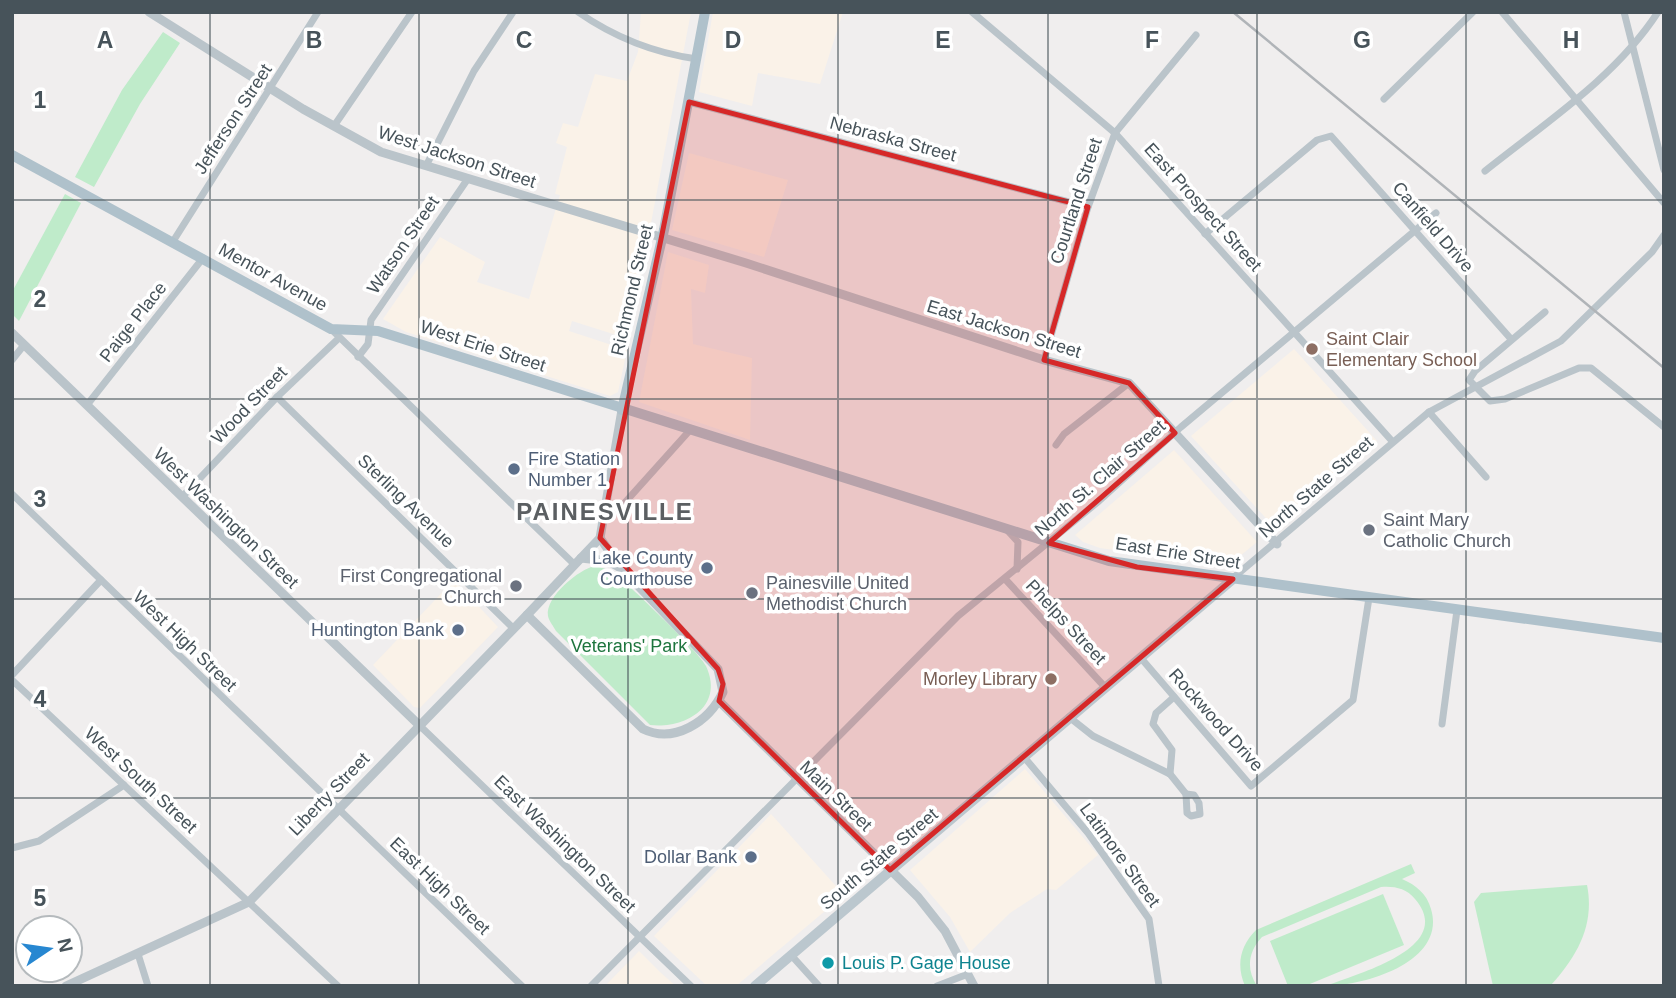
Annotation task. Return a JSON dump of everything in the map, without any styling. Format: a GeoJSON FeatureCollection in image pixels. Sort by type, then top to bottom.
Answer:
{"type":"FeatureCollection","features":[{"type":"Feature","properties":{"kind":"main road","name":"Richmond Street"},"geometry":{"type":"LineString","coordinates":[[622,410],[662,238],[705,12]]}},
{"type":"Feature","properties":{"kind":"main road","name":"Mentor Avenue"},"geometry":{"type":"LineString","coordinates":[[12,155],[203,258],[335,334]]}},
{"type":"Feature","properties":{"kind":"main road","name":"West Erie Street"},"geometry":{"type":"LineString","coordinates":[[335,334],[368,331],[389,334],[622,410]]}},
{"type":"Feature","properties":{"kind":"main road","name":"East Erie Street"},"geometry":{"type":"LineString","coordinates":[[622,410],[691,429],[1049,543],[1137,567],[1664,638]]}},
{"type":"Feature","properties":{"kind":"main road","name":"North State Street"},"geometry":{"type":"LineString","coordinates":[[1024,757],[1104,686],[1233,579]]}},
{"type":"Feature","properties":{"kind":"main road","name":"South State Street"},"geometry":{"type":"LineString","coordinates":[[755,986],[1024,757]]}},
{"type":"Feature","properties":{"kind":"street","name":"West Jackson Street"},"geometry":{"type":"LineString","coordinates":[[149,12],[272,89],[381,152],[662,238]]}},
{"type":"Feature","properties":{"kind":"street","name":"Jefferson Street"},"geometry":{"type":"LineString","coordinates":[[172,243],[272,89],[318,12]]}},
{"type":"Feature","properties":{"kind":"street"},"geometry":{"type":"LineString","coordinates":[[334,126],[412,12]]}},
{"type":"Feature","properties":{"kind":"street"},"geometry":{"type":"LineString","coordinates":[[426,166],[474,71],[513,12]]}},
{"type":"Feature","properties":{"kind":"street"},"geometry":{"type":"LineString","coordinates":[[579,12],[607,33],[673,55],[697,59]]}},
{"type":"Feature","properties":{"kind":"street","name":"East Prospect Street"},"geometry":{"type":"LineString","coordinates":[[972,12],[1115,133],[1392,441]]}},
{"type":"Feature","properties":{"kind":"street"},"geometry":{"type":"LineString","coordinates":[[1384,99],[1473,12]]}},
{"type":"Feature","properties":{"kind":"street"},"geometry":{"type":"LineString","coordinates":[[1502,12],[1664,203]]}},
{"type":"Feature","properties":{"kind":"street"},"geometry":{"type":"LineString","coordinates":[[1624,12],[1664,170]]}},
{"type":"Feature","properties":{"kind":"street"},"geometry":{"type":"LineString","coordinates":[[1485,171],[1575,100],[1632,48],[1658,12]]}},
{"type":"Feature","properties":{"kind":"street","name":"Courtland Street"},"geometry":{"type":"LineString","coordinates":[[1045,360],[1088,207],[1115,133],[1196,35]]}},
{"type":"Feature","properties":{"kind":"street","name":"Nebraska Street"},"geometry":{"type":"LineString","coordinates":[[689,102],[1088,207]]}},
{"type":"Feature","properties":{"kind":"street","name":"Canfield Drive"},"geometry":{"type":"LineString","coordinates":[[1205,234],[1317,140],[1331,136],[1511,339]]}},
{"type":"Feature","properties":{"kind":"street","name":"Watson Street"},"geometry":{"type":"LineString","coordinates":[[358,357],[368,344],[368,331],[373,317],[467,180]]}},
{"type":"Feature","properties":{"kind":"street","name":"North St. Clair Street"},"geometry":{"type":"LineString","coordinates":[[590,986],[942,631],[1006,580],[1294,331],[1436,213]]}},
{"type":"Feature","properties":{"kind":"street","name":"North State Street"},"geometry":{"type":"LineString","coordinates":[[1233,579],[1429,412],[1561,341],[1651,252],[1664,235]]}},
{"type":"Feature","properties":{"kind":"street","name":"East Jackson Street"},"geometry":{"type":"LineString","coordinates":[[662,238],[1045,360],[1129,383]]}},
{"type":"Feature","properties":{"kind":"street","name":"Paige Place"},"geometry":{"type":"LineString","coordinates":[[87,405],[203,258]]}},
{"type":"Feature","properties":{"kind":"street"},"geometry":{"type":"LineString","coordinates":[[1545,312],[1475,371],[1469,380],[1490,401],[1505,399],[1579,368],[1591,368],[1664,427]]}},
{"type":"Feature","properties":{"kind":"street","name":"West Washington Street"},"geometry":{"type":"LineString","coordinates":[[12,333],[418,724]]}},
{"type":"Feature","properties":{"kind":"street","name":"Mentor Avenue"},"geometry":{"type":"LineString","coordinates":[[335,334],[577,561]]}},
{"type":"Feature","properties":{"kind":"street","name":"Wood Street"},"geometry":{"type":"LineString","coordinates":[[183,496],[335,334]]}},
{"type":"Feature","properties":{"kind":"street"},"geometry":{"type":"LineString","coordinates":[[12,360],[24,345]]}},
{"type":"Feature","properties":{"kind":"street"},"geometry":{"type":"LineString","coordinates":[[1056,445],[1064,434],[1129,383],[1277,544]]}},
{"type":"Feature","properties":{"kind":"street","name":"Sterling Avenue"},"geometry":{"type":"LineString","coordinates":[[277,397],[512,627]]}},
{"type":"Feature","properties":{"kind":"street","name":"Richmond Street"},"geometry":{"type":"LineString","coordinates":[[600,538],[622,410]]}},
{"type":"Feature","properties":{"kind":"street"},"geometry":{"type":"LineString","coordinates":[[1429,412],[1486,477]]}},
{"type":"Feature","properties":{"kind":"street"},"geometry":{"type":"LineString","coordinates":[[604,516],[620,508],[691,429]]}},
{"type":"Feature","properties":{"kind":"street","name":"West High Street"},"geometry":{"type":"LineString","coordinates":[[12,494],[337,809]]}},
{"type":"Feature","properties":{"kind":"street"},"geometry":{"type":"LineString","coordinates":[[1007,530],[1018,542],[1020,551],[1017,570]]}},
{"type":"Feature","properties":{"kind":"street"},"geometry":{"type":"LineString","coordinates":[[527,615],[643,729],[662,735],[691,727],[719,701],[723,684],[718,669],[621,568],[600,538],[577,561]]}},
{"type":"Feature","properties":{"kind":"street"},"geometry":{"type":"LineString","coordinates":[[577,561],[608,561],[621,568]]}},
{"type":"Feature","properties":{"kind":"street","name":"Liberty Street"},"geometry":{"type":"LineString","coordinates":[[66,986],[249,902],[577,561]]}},
{"type":"Feature","properties":{"kind":"street"},"geometry":{"type":"LineString","coordinates":[[12,675],[101,580]]}},
{"type":"Feature","properties":{"kind":"street","name":"Phelps Street"},"geometry":{"type":"LineString","coordinates":[[1006,580],[1104,686]]}},
{"type":"Feature","properties":{"kind":"street","name":"Rockwood Drive"},"geometry":{"type":"LineString","coordinates":[[1140,657],[1251,786],[1353,700],[1369,598]]}},
{"type":"Feature","properties":{"kind":"street"},"geometry":{"type":"LineString","coordinates":[[1442,724],[1457,610]]}},
{"type":"Feature","properties":{"kind":"street","name":"West South Street"},"geometry":{"type":"LineString","coordinates":[[12,680],[338,986]]}},
{"type":"Feature","properties":{"kind":"street"},"geometry":{"type":"LineString","coordinates":[[1171,774],[1172,750],[1153,724],[1156,713],[1174,697]]}},
{"type":"Feature","properties":{"kind":"street","name":"Main Street"},"geometry":{"type":"LineString","coordinates":[[719,701],[932,913],[974,986]]}},
{"type":"Feature","properties":{"kind":"street"},"geometry":{"type":"LineString","coordinates":[[1069,717],[1093,736],[1171,774],[1186,794]]}},
{"type":"Feature","properties":{"kind":"street","name":"East Washington Street"},"geometry":{"type":"LineString","coordinates":[[418,724],[691,986]]}},
{"type":"Feature","properties":{"kind":"street","name":"Latimore Street"},"geometry":{"type":"LineString","coordinates":[[1024,757],[1088,833],[1149,919],[1159,986]]}},
{"type":"Feature","properties":{"kind":"street"},"geometry":{"type":"LineString","coordinates":[[12,848],[39,841],[124,785]]}},
{"type":"Feature","properties":{"kind":"street","name":"East High Street"},"geometry":{"type":"LineString","coordinates":[[337,809],[522,986]]}},
{"type":"Feature","properties":{"kind":"street"},"geometry":{"type":"LineString","coordinates":[[138,954],[148,986]]}},
{"type":"Feature","properties":{"kind":"street"},"geometry":{"type":"LineString","coordinates":[[791,955],[819,986]]}},
{"type":"Feature","properties":{"kind":"street"},"geometry":{"type":"LineString","coordinates":[[937,986],[968,974]]}},
{"type":"Feature","properties":{"kind":"highlighted area"},"geometry":{"type":"Polygon","coordinates":[[[689,102],[1088,207],[1044,360],[1129,383],[1175,433],[1049,543],[1137,567],[1233,579],[890,870],[719,701],[723,684],[718,669],[600,538],[689,102]]]}},
{"type":"Feature","properties":{"kind":"shaded area"},"geometry":{"type":"Polygon","coordinates":[[[641,12],[691,12],[629,339],[572,321],[569,331],[627,350],[618,392],[610,396],[406,332],[383,319],[440,237],[485,262],[477,282],[529,299],[560,195],[555,194],[567,147],[556,143],[563,123],[578,127],[595,74],[627,81],[638,52],[641,12]]]}},
{"type":"Feature","properties":{"kind":"shaded area"},"geometry":{"type":"Polygon","coordinates":[[[713,12],[843,12],[820,84],[758,73],[752,106],[699,92],[713,12]]]}},
{"type":"Feature","properties":{"kind":"shaded area"},"geometry":{"type":"Polygon","coordinates":[[[689,153],[788,180],[764,257],[672,230],[689,153]]]}},
{"type":"Feature","properties":{"kind":"shaded area"},"geometry":{"type":"Polygon","coordinates":[[[668,252],[709,265],[705,293],[691,289],[693,344],[752,358],[750,440],[639,402],[668,252]]]}},
{"type":"Feature","properties":{"kind":"shaded area"},"geometry":{"type":"Polygon","coordinates":[[[1294,349],[1377,441],[1274,527],[1191,436],[1294,349]]]}},
{"type":"Feature","properties":{"kind":"shaded area"},"geometry":{"type":"Polygon","coordinates":[[[1174,450],[1257,542],[1228,566],[1100,548],[1083,542],[1075,535],[1174,450]]]}},
{"type":"Feature","properties":{"kind":"shaded area"},"geometry":{"type":"Polygon","coordinates":[[[454,580],[498,627],[420,708],[414,707],[373,665],[454,580]]]}},
{"type":"Feature","properties":{"kind":"shaded area"},"geometry":{"type":"Polygon","coordinates":[[[1025,769],[1098,855],[1056,890],[1047,889],[1010,913],[970,952],[950,917],[910,870],[1025,769]]]}},
{"type":"Feature","properties":{"kind":"shaded area"},"geometry":{"type":"Polygon","coordinates":[[[771,814],[844,895],[736,986],[707,986],[654,936],[771,814]]]}},
{"type":"Feature","properties":{"kind":"shaded area"},"geometry":{"type":"Polygon","coordinates":[[[639,951],[660,972],[676,986],[605,986],[639,951]]]}},
{"type":"Feature","properties":{"kind":"green space"},"geometry":{"type":"Polygon","coordinates":[[[163,32],[180,43],[140,104],[94,187],[75,177],[122,90],[163,32]]]}},
{"type":"Feature","properties":{"kind":"green space"},"geometry":{"type":"Polygon","coordinates":[[[65,194],[81,203],[19,321],[12,314],[12,292],[65,194]]]}},
{"type":"Feature","properties":{"kind":"green space","name":"Veterans' Park"},"geometry":{"type":"Polygon","coordinates":[[[595,566],[619,577],[692,648],[706,666],[710,693],[706,704],[688,719],[650,725],[550,622],[549,609],[557,593],[580,572],[595,566]]]}},
{"type":"Feature","properties":{"kind":"green space"},"geometry":{"type":"Polygon","coordinates":[[[1411,864],[1415,873],[1402,879],[1424,894],[1431,909],[1433,928],[1427,943],[1415,957],[1380,976],[1326,986],[1398,956],[1413,945],[1423,932],[1424,916],[1415,899],[1400,888],[1381,887],[1262,937],[1250,961],[1251,973],[1257,986],[1245,986],[1241,956],[1246,943],[1256,930],[1411,864]]]}},
{"type":"Feature","properties":{"kind":"green space"},"geometry":{"type":"Polygon","coordinates":[[[1587,885],[1588,913],[1582,939],[1569,963],[1551,985],[1493,986],[1474,902],[1481,893],[1587,885]]]}},
{"type":"Feature","properties":{"kind":"green space"},"geometry":{"type":"Polygon","coordinates":[[[1383,894],[1404,945],[1305,986],[1288,986],[1270,941],[1383,894]]]}},
{"type":"Feature","properties":{"kind":"railway"},"geometry":{"type":"LineString","coordinates":[[1233,12],[1664,368]]}},
{"type":"Feature","properties":{"kind":"place","name":"Saint Clair Elementary School"},"geometry":{"type":"Point","coordinates":[1312,349]}},
{"type":"Feature","properties":{"kind":"place","name":"Fire Station Number 1"},"geometry":{"type":"Point","coordinates":[514,469]}},
{"type":"Feature","properties":{"kind":"place","name":"Saint Mary Catholic Church"},"geometry":{"type":"Point","coordinates":[1369,530]}},
{"type":"Feature","properties":{"kind":"place","name":"Lake County Courthouse"},"geometry":{"type":"Point","coordinates":[707,568]}},
{"type":"Feature","properties":{"kind":"place","name":"First Congregational Church"},"geometry":{"type":"Point","coordinates":[516,586]}},
{"type":"Feature","properties":{"kind":"place","name":"Painesville United Methodist Church"},"geometry":{"type":"Point","coordinates":[752,593]}},
{"type":"Feature","properties":{"kind":"place","name":"Huntington Bank"},"geometry":{"type":"Point","coordinates":[458,630]}},
{"type":"Feature","properties":{"kind":"place","name":"Morley Library"},"geometry":{"type":"Point","coordinates":[1051,679]}},
{"type":"Feature","properties":{"kind":"place","name":"Dollar Bank"},"geometry":{"type":"Point","coordinates":[751,857]}},
{"type":"Feature","properties":{"kind":"place","name":"Louis P. Gage House"},"geometry":{"type":"Point","coordinates":[828,963]}},
{"type":"Feature","properties":{"kind":"district","name":"PAINESVILLE"},"geometry":{"type":"Point","coordinates":[605,512]}}]}
